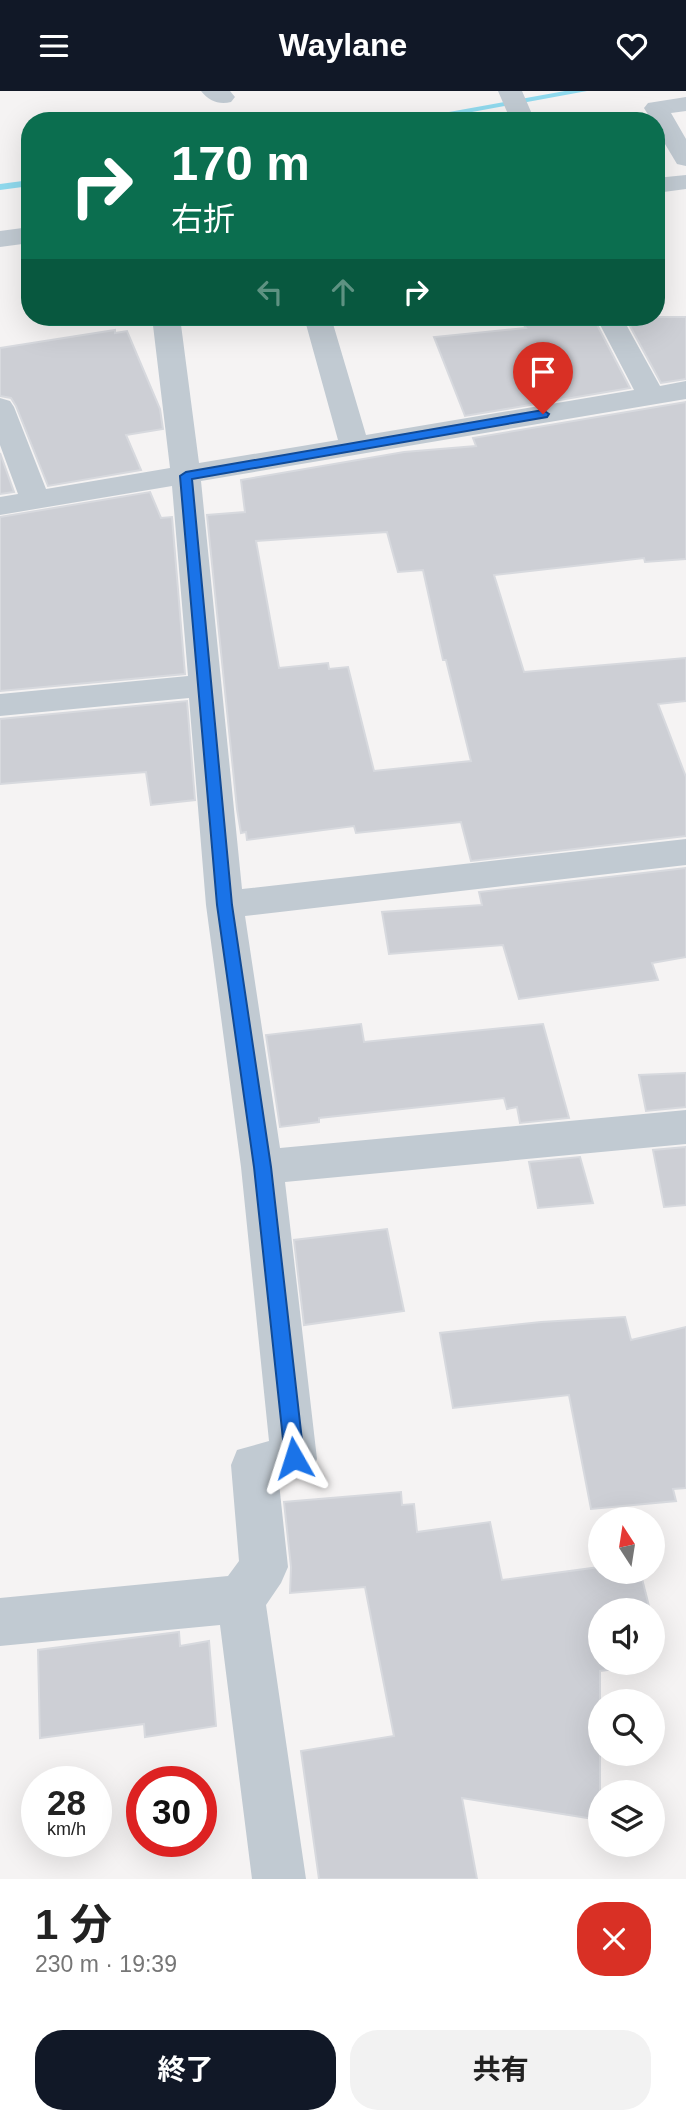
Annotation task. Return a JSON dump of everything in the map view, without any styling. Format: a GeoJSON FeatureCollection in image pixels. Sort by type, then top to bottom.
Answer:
{"type":"FeatureCollection","features":[{"type":"Feature","properties":{"kind":"street"},"geometry":{"type":"LineString","coordinates":[[510,91],[519,112]]}},
{"type":"Feature","properties":{"kind":"street"},"geometry":{"type":"LineString","coordinates":[[658,112],[656,108],[686,104]]}},
{"type":"Feature","properties":{"kind":"street"},"geometry":{"type":"LineString","coordinates":[[665,123],[686,159]]}},
{"type":"Feature","properties":{"kind":"street"},"geometry":{"type":"LineString","coordinates":[[665,186],[686,182]]}},
{"type":"Feature","properties":{"kind":"street"},"geometry":{"type":"LineString","coordinates":[[0,239],[21,236]]}},
{"type":"Feature","properties":{"kind":"street"},"geometry":{"type":"LineString","coordinates":[[167,326],[186,476],[225,905],[262,1167],[294,1458],[254,1465],[264,1567],[241,1599],[279,1879]]}},
{"type":"Feature","properties":{"kind":"street"},"geometry":{"type":"LineString","coordinates":[[320,326],[354,445]]}},
{"type":"Feature","properties":{"kind":"street"},"geometry":{"type":"LineString","coordinates":[[614,326],[651,396]]}},
{"type":"Feature","properties":{"kind":"street"},"geometry":{"type":"LineString","coordinates":[[0,506],[686,390]]}},
{"type":"Feature","properties":{"kind":"street"},"geometry":{"type":"LineString","coordinates":[[0,407],[36,501]]}},
{"type":"Feature","properties":{"kind":"street"},"geometry":{"type":"LineString","coordinates":[[0,705],[205,685]]}},
{"type":"Feature","properties":{"kind":"street"},"geometry":{"type":"LineString","coordinates":[[225,905],[686,852]]}},
{"type":"Feature","properties":{"kind":"street"},"geometry":{"type":"LineString","coordinates":[[262,1167],[686,1127]]}},
{"type":"Feature","properties":{"kind":"street"},"geometry":{"type":"LineString","coordinates":[[0,1622],[241,1599]]}},
{"type":"Feature","properties":{"kind":"building"},"geometry":{"type":"Polygon","coordinates":[[[665,317],[686,317],[686,379],[661,383],[630,326],[665,326],[665,317]]]}},
{"type":"Feature","properties":{"kind":"building"},"geometry":{"type":"Polygon","coordinates":[[[525,326],[598,326],[630,388],[465,416],[434,337],[526,328],[525,326]]]}},
{"type":"Feature","properties":{"kind":"building"},"geometry":{"type":"Polygon","coordinates":[[[115,330],[115,333],[127,331],[160,409],[163,429],[126,435],[141,470],[48,486],[16,406],[11,398],[0,396],[0,348],[115,330]]]}},
{"type":"Feature","properties":{"kind":"building"},"geometry":{"type":"Polygon","coordinates":[[[686,402],[686,559],[645,562],[644,558],[494,575],[524,672],[686,658],[686,701],[658,704],[686,777],[686,836],[471,861],[461,822],[356,833],[354,826],[247,840],[246,832],[241,833],[237,809],[207,515],[245,512],[241,480],[404,452],[476,446],[473,438],[686,402]],[[387,532],[256,541],[279,668],[328,663],[329,669],[348,667],[374,771],[471,761],[446,660],[443,660],[423,570],[398,572],[387,532]]]}},
{"type":"Feature","properties":{"kind":"building"},"geometry":{"type":"Polygon","coordinates":[[[0,453],[14,492],[0,494],[0,453]]]}},
{"type":"Feature","properties":{"kind":"building"},"geometry":{"type":"Polygon","coordinates":[[[150,492],[161,518],[172,517],[185,674],[0,691],[0,517],[150,492]]]}},
{"type":"Feature","properties":{"kind":"building"},"geometry":{"type":"Polygon","coordinates":[[[187,701],[195,800],[151,805],[146,772],[0,784],[0,719],[187,701]]]}},
{"type":"Feature","properties":{"kind":"building"},"geometry":{"type":"Polygon","coordinates":[[[686,868],[686,957],[652,963],[658,980],[519,999],[503,945],[389,954],[382,912],[482,905],[479,892],[686,868]]]}},
{"type":"Feature","properties":{"kind":"building"},"geometry":{"type":"Polygon","coordinates":[[[361,1024],[364,1042],[543,1024],[569,1118],[520,1123],[517,1107],[507,1109],[504,1098],[319,1118],[319,1122],[280,1127],[266,1035],[361,1024]]]}},
{"type":"Feature","properties":{"kind":"building"},"geometry":{"type":"Polygon","coordinates":[[[686,1073],[686,1107],[646,1111],[639,1075],[686,1073]]]}},
{"type":"Feature","properties":{"kind":"building"},"geometry":{"type":"Polygon","coordinates":[[[686,1147],[686,1205],[664,1207],[653,1150],[686,1147]]]}},
{"type":"Feature","properties":{"kind":"building"},"geometry":{"type":"Polygon","coordinates":[[[580,1157],[593,1203],[538,1208],[529,1162],[580,1157]]]}},
{"type":"Feature","properties":{"kind":"building"},"geometry":{"type":"Polygon","coordinates":[[[387,1229],[404,1311],[304,1325],[294,1240],[387,1229]]]}},
{"type":"Feature","properties":{"kind":"building"},"geometry":{"type":"Polygon","coordinates":[[[625,1317],[631,1340],[686,1327],[686,1488],[673,1489],[676,1501],[591,1507],[569,1395],[453,1408],[440,1333],[541,1322],[625,1317]]]}},
{"type":"Feature","properties":{"kind":"building"},"geometry":{"type":"Polygon","coordinates":[[[401,1492],[402,1505],[414,1504],[417,1532],[490,1522],[502,1580],[588,1569],[588,1584],[643,1584],[647,1598],[588,1598],[588,1675],[600,1675],[600,1689],[588,1689],[588,1766],[600,1766],[600,1780],[588,1780],[588,1818],[462,1798],[477,1879],[319,1879],[301,1751],[394,1736],[365,1587],[290,1593],[291,1567],[284,1502],[401,1492]]]}},
{"type":"Feature","properties":{"kind":"building"},"geometry":{"type":"Polygon","coordinates":[[[179,1632],[180,1646],[209,1641],[216,1726],[145,1737],[144,1724],[40,1738],[38,1650],[179,1632]]]}},
{"type":"Feature","properties":{"kind":"waterway"},"geometry":{"type":"LineString","coordinates":[[457,112],[582,91]]}},
{"type":"Feature","properties":{"kind":"waterway"},"geometry":{"type":"LineString","coordinates":[[0,187],[21,184]]}},
{"type":"Feature","properties":{"kind":"route"},"geometry":{"type":"LineString","coordinates":[[294,1458],[262,1167],[225,905],[186,476],[543,414]]}}]}
